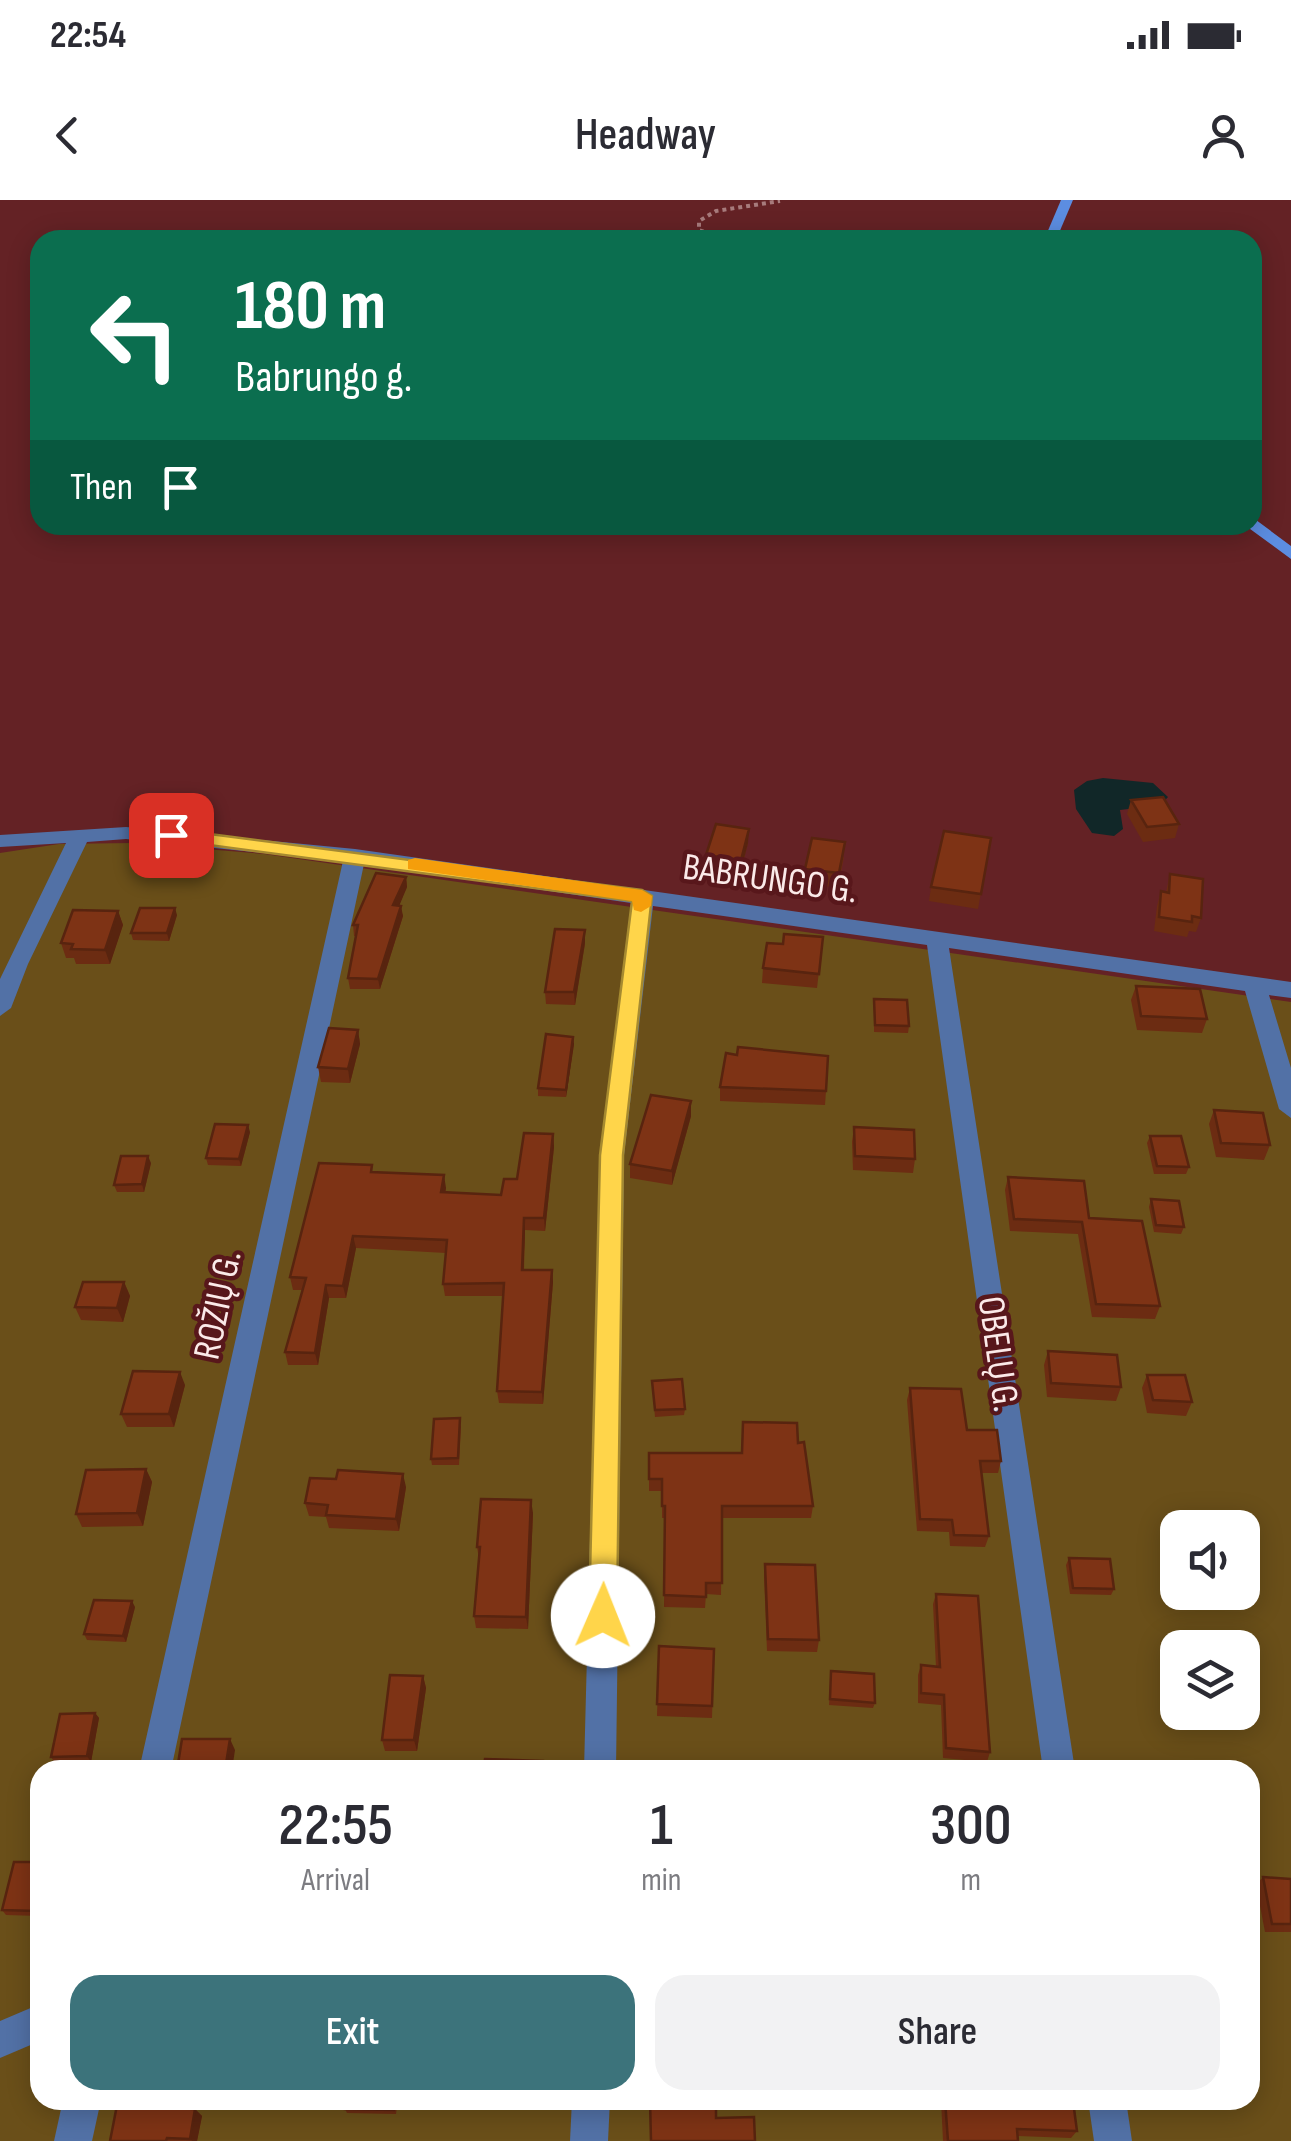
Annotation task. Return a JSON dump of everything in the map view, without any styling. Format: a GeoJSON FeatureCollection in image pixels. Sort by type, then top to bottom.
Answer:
{"type":"FeatureCollection","features":[{"type":"Feature","properties":{"kind":"main road"},"geometry":{"type":"LineString","coordinates":[[1054,230],[1067,200]]}},
{"type":"Feature","properties":{"kind":"main road"},"geometry":{"type":"LineString","coordinates":[[1262,530],[1291,554]]}},
{"type":"Feature","properties":{"kind":"street","name":"BABRUNGO G."},"geometry":{"type":"LineString","coordinates":[[0,841],[81,834],[171,835],[355,856],[1291,990]]}},
{"type":"Feature","properties":{"kind":"street"},"geometry":{"type":"LineString","coordinates":[[0,1008],[8,965],[81,834]]}},
{"type":"Feature","properties":{"kind":"street","name":"ROŽIŲ G."},"geometry":{"type":"LineString","coordinates":[[157,1760],[355,856]]}},
{"type":"Feature","properties":{"kind":"street"},"geometry":{"type":"LineString","coordinates":[[600,1760],[612,1155],[642,896]]}},
{"type":"Feature","properties":{"kind":"street","name":"OBELŲ G."},"geometry":{"type":"LineString","coordinates":[[937,939],[1058,1760]]}},
{"type":"Feature","properties":{"kind":"street"},"geometry":{"type":"LineString","coordinates":[[1254,985],[1291,1109]]}},
{"type":"Feature","properties":{"kind":"street"},"geometry":{"type":"LineString","coordinates":[[0,2040],[30,2026]]}},
{"type":"Feature","properties":{"kind":"street"},"geometry":{"type":"LineString","coordinates":[[73,2141],[80,2110]]}},
{"type":"Feature","properties":{"kind":"street"},"geometry":{"type":"LineString","coordinates":[[589,2141],[591,2110]]}},
{"type":"Feature","properties":{"kind":"street"},"geometry":{"type":"LineString","coordinates":[[1108,2110],[1113,2141]]}},
{"type":"Feature","properties":{"kind":"path"},"geometry":{"type":"LineString","coordinates":[[699,230],[699,221],[716,212],[780,200]]}},
{"type":"Feature","properties":{"kind":"shaded area"},"geometry":{"type":"Polygon","coordinates":[[[133,843],[264,854],[1291,1002],[1291,2141],[0,2141],[0,853],[59,844],[133,843]]]}},
{"type":"Feature","properties":{"kind":"water"},"geometry":{"type":"Polygon","coordinates":[[[1103,778],[1153,783],[1168,797],[1161,805],[1120,810],[1123,829],[1114,836],[1092,833],[1076,809],[1074,790],[1087,781],[1103,778]]]}},
{"type":"Feature","properties":{"kind":"building"},"geometry":{"type":"Polygon","coordinates":[[[1163,797],[1179,824],[1147,827],[1131,800],[1163,797]]]}},
{"type":"Feature","properties":{"kind":"building"},"geometry":{"type":"Polygon","coordinates":[[[716,824],[749,829],[741,860],[706,855],[716,824]]]}},
{"type":"Feature","properties":{"kind":"building"},"geometry":{"type":"Polygon","coordinates":[[[944,831],[991,838],[981,894],[931,887],[944,831]]]}},
{"type":"Feature","properties":{"kind":"building"},"geometry":{"type":"Polygon","coordinates":[[[812,838],[845,842],[839,873],[805,869],[812,838]]]}},
{"type":"Feature","properties":{"kind":"building"},"geometry":{"type":"Polygon","coordinates":[[[376,873],[406,877],[393,905],[401,906],[378,979],[348,978],[358,925],[353,925],[376,873]]]}},
{"type":"Feature","properties":{"kind":"building"},"geometry":{"type":"Polygon","coordinates":[[[1170,874],[1203,879],[1201,918],[1192,916],[1192,922],[1159,917],[1161,891],[1169,893],[1170,874]]]}},
{"type":"Feature","properties":{"kind":"building"},"geometry":{"type":"Polygon","coordinates":[[[140,908],[175,908],[167,933],[131,933],[140,908]]]}},
{"type":"Feature","properties":{"kind":"building"},"geometry":{"type":"Polygon","coordinates":[[[73,910],[118,911],[105,950],[71,949],[73,944],[61,943],[73,910]]]}},
{"type":"Feature","properties":{"kind":"building"},"geometry":{"type":"Polygon","coordinates":[[[555,929],[585,930],[574,992],[545,992],[555,929]]]}},
{"type":"Feature","properties":{"kind":"building"},"geometry":{"type":"Polygon","coordinates":[[[784,934],[823,937],[819,974],[763,968],[767,943],[783,944],[784,934]]]}},
{"type":"Feature","properties":{"kind":"building"},"geometry":{"type":"Polygon","coordinates":[[[1136,986],[1200,989],[1207,1019],[1141,1016],[1136,986]]]}},
{"type":"Feature","properties":{"kind":"building"},"geometry":{"type":"Polygon","coordinates":[[[874,999],[907,1000],[909,1026],[875,1025],[874,999]]]}},
{"type":"Feature","properties":{"kind":"building"},"geometry":{"type":"Polygon","coordinates":[[[329,1028],[358,1030],[348,1069],[318,1067],[329,1028]]]}},
{"type":"Feature","properties":{"kind":"building"},"geometry":{"type":"Polygon","coordinates":[[[546,1034],[573,1037],[566,1090],[538,1088],[546,1034]]]}},
{"type":"Feature","properties":{"kind":"building"},"geometry":{"type":"Polygon","coordinates":[[[738,1047],[828,1056],[826,1091],[720,1087],[726,1053],[737,1055],[738,1047]]]}},
{"type":"Feature","properties":{"kind":"building"},"geometry":{"type":"Polygon","coordinates":[[[651,1095],[691,1101],[672,1171],[630,1164],[651,1095]]]}},
{"type":"Feature","properties":{"kind":"building"},"geometry":{"type":"Polygon","coordinates":[[[1214,1110],[1263,1113],[1270,1145],[1221,1143],[1214,1110]]]}},
{"type":"Feature","properties":{"kind":"building"},"geometry":{"type":"Polygon","coordinates":[[[215,1124],[248,1125],[239,1159],[206,1158],[215,1124]]]}},
{"type":"Feature","properties":{"kind":"building"},"geometry":{"type":"Polygon","coordinates":[[[854,1127],[914,1130],[915,1159],[855,1156],[854,1127]]]}},
{"type":"Feature","properties":{"kind":"building"},"geometry":{"type":"Polygon","coordinates":[[[524,1133],[553,1134],[544,1218],[524,1218],[522,1270],[552,1270],[542,1392],[497,1391],[504,1283],[443,1284],[447,1240],[353,1236],[343,1286],[326,1285],[315,1353],[285,1352],[306,1278],[290,1277],[319,1163],[372,1165],[371,1172],[444,1175],[441,1192],[501,1195],[504,1179],[517,1179],[524,1133]]]}},
{"type":"Feature","properties":{"kind":"building"},"geometry":{"type":"Polygon","coordinates":[[[1150,1136],[1181,1136],[1189,1167],[1157,1166],[1150,1136]]]}},
{"type":"Feature","properties":{"kind":"building"},"geometry":{"type":"Polygon","coordinates":[[[121,1156],[148,1156],[142,1184],[114,1185],[121,1156]]]}},
{"type":"Feature","properties":{"kind":"building"},"geometry":{"type":"Polygon","coordinates":[[[1008,1177],[1084,1181],[1089,1218],[1142,1221],[1160,1306],[1096,1304],[1082,1222],[1014,1219],[1008,1177]]]}},
{"type":"Feature","properties":{"kind":"building"},"geometry":{"type":"Polygon","coordinates":[[[1151,1199],[1179,1201],[1184,1227],[1156,1225],[1151,1199]]]}},
{"type":"Feature","properties":{"kind":"building"},"geometry":{"type":"Polygon","coordinates":[[[83,1282],[124,1282],[117,1308],[75,1307],[83,1282]]]}},
{"type":"Feature","properties":{"kind":"building"},"geometry":{"type":"Polygon","coordinates":[[[1048,1351],[1117,1355],[1121,1387],[1051,1383],[1048,1351]]]}},
{"type":"Feature","properties":{"kind":"building"},"geometry":{"type":"Polygon","coordinates":[[[133,1371],[180,1372],[169,1414],[121,1414],[133,1371]]]}},
{"type":"Feature","properties":{"kind":"building"},"geometry":{"type":"Polygon","coordinates":[[[1147,1375],[1185,1375],[1192,1402],[1153,1400],[1147,1375]]]}},
{"type":"Feature","properties":{"kind":"building"},"geometry":{"type":"Polygon","coordinates":[[[682,1379],[685,1409],[655,1410],[652,1381],[682,1379]]]}},
{"type":"Feature","properties":{"kind":"building"},"geometry":{"type":"Polygon","coordinates":[[[910,1388],[961,1389],[967,1430],[997,1430],[1001,1461],[980,1461],[989,1536],[954,1535],[952,1520],[920,1519],[910,1388]]]}},
{"type":"Feature","properties":{"kind":"building"},"geometry":{"type":"Polygon","coordinates":[[[460,1418],[458,1458],[431,1459],[434,1419],[460,1418]]]}},
{"type":"Feature","properties":{"kind":"building"},"geometry":{"type":"Polygon","coordinates":[[[743,1422],[797,1423],[798,1443],[804,1442],[813,1506],[722,1506],[722,1583],[706,1583],[706,1597],[664,1595],[665,1506],[662,1479],[649,1479],[649,1453],[742,1453],[743,1422]]]}},
{"type":"Feature","properties":{"kind":"building"},"geometry":{"type":"Polygon","coordinates":[[[146,1469],[137,1513],[76,1514],[86,1470],[146,1469]]]}},
{"type":"Feature","properties":{"kind":"building"},"geometry":{"type":"Polygon","coordinates":[[[338,1470],[403,1474],[396,1519],[326,1515],[328,1505],[305,1503],[310,1478],[336,1479],[338,1470]]]}},
{"type":"Feature","properties":{"kind":"building"},"geometry":{"type":"Polygon","coordinates":[[[481,1499],[531,1500],[526,1617],[474,1616],[481,1499]]]}},
{"type":"Feature","properties":{"kind":"building"},"geometry":{"type":"Polygon","coordinates":[[[1069,1558],[1110,1559],[1114,1589],[1073,1588],[1069,1558]]]}},
{"type":"Feature","properties":{"kind":"building"},"geometry":{"type":"Polygon","coordinates":[[[765,1564],[815,1565],[819,1640],[768,1639],[765,1564]]]}},
{"type":"Feature","properties":{"kind":"building"},"geometry":{"type":"Polygon","coordinates":[[[936,1594],[978,1596],[990,1752],[946,1748],[944,1695],[921,1693],[921,1665],[940,1667],[936,1594]]]}},
{"type":"Feature","properties":{"kind":"building"},"geometry":{"type":"Polygon","coordinates":[[[94,1600],[132,1601],[123,1636],[84,1634],[94,1600]]]}},
{"type":"Feature","properties":{"kind":"building"},"geometry":{"type":"Polygon","coordinates":[[[659,1646],[714,1649],[712,1706],[657,1704],[659,1646]]]}},
{"type":"Feature","properties":{"kind":"building"},"geometry":{"type":"Polygon","coordinates":[[[831,1671],[874,1674],[875,1703],[830,1699],[831,1671]]]}},
{"type":"Feature","properties":{"kind":"building"},"geometry":{"type":"Polygon","coordinates":[[[390,1675],[423,1676],[414,1740],[382,1740],[390,1675]]]}},
{"type":"Feature","properties":{"kind":"building"},"geometry":{"type":"Polygon","coordinates":[[[95,1713],[87,1756],[51,1757],[60,1714],[95,1713]]]}},
{"type":"Feature","properties":{"kind":"building"},"geometry":{"type":"Polygon","coordinates":[[[182,1739],[230,1739],[227,1760],[179,1760],[182,1739]]]}},
{"type":"Feature","properties":{"kind":"building"},"geometry":{"type":"Polygon","coordinates":[[[14,1862],[30,1862],[30,1911],[2,1910],[14,1862]]]}},
{"type":"Feature","properties":{"kind":"building"},"geometry":{"type":"Polygon","coordinates":[[[1263,1877],[1291,1879],[1291,1924],[1272,1924],[1263,1877]]]}},
{"type":"Feature","properties":{"kind":"building"},"geometry":{"type":"Polygon","coordinates":[[[116,2110],[195,2110],[190,2139],[110,2141],[116,2110]]]}},
{"type":"Feature","properties":{"kind":"building"},"geometry":{"type":"Polygon","coordinates":[[[650,2110],[716,2110],[716,2118],[754,2117],[755,2141],[651,2141],[650,2110]]]}},
{"type":"Feature","properties":{"kind":"building"},"geometry":{"type":"Polygon","coordinates":[[[946,2110],[1074,2110],[1077,2131],[1017,2129],[1018,2141],[948,2141],[946,2110]]]}},
{"type":"Feature","properties":{"kind":"slow traffic"},"geometry":{"type":"LineString","coordinates":[[415,864],[642,896],[641,906]]}},
{"type":"Feature","properties":{"kind":"route"},"geometry":{"type":"LineString","coordinates":[[171,835],[642,896],[612,1155],[603,1616]]}}]}
